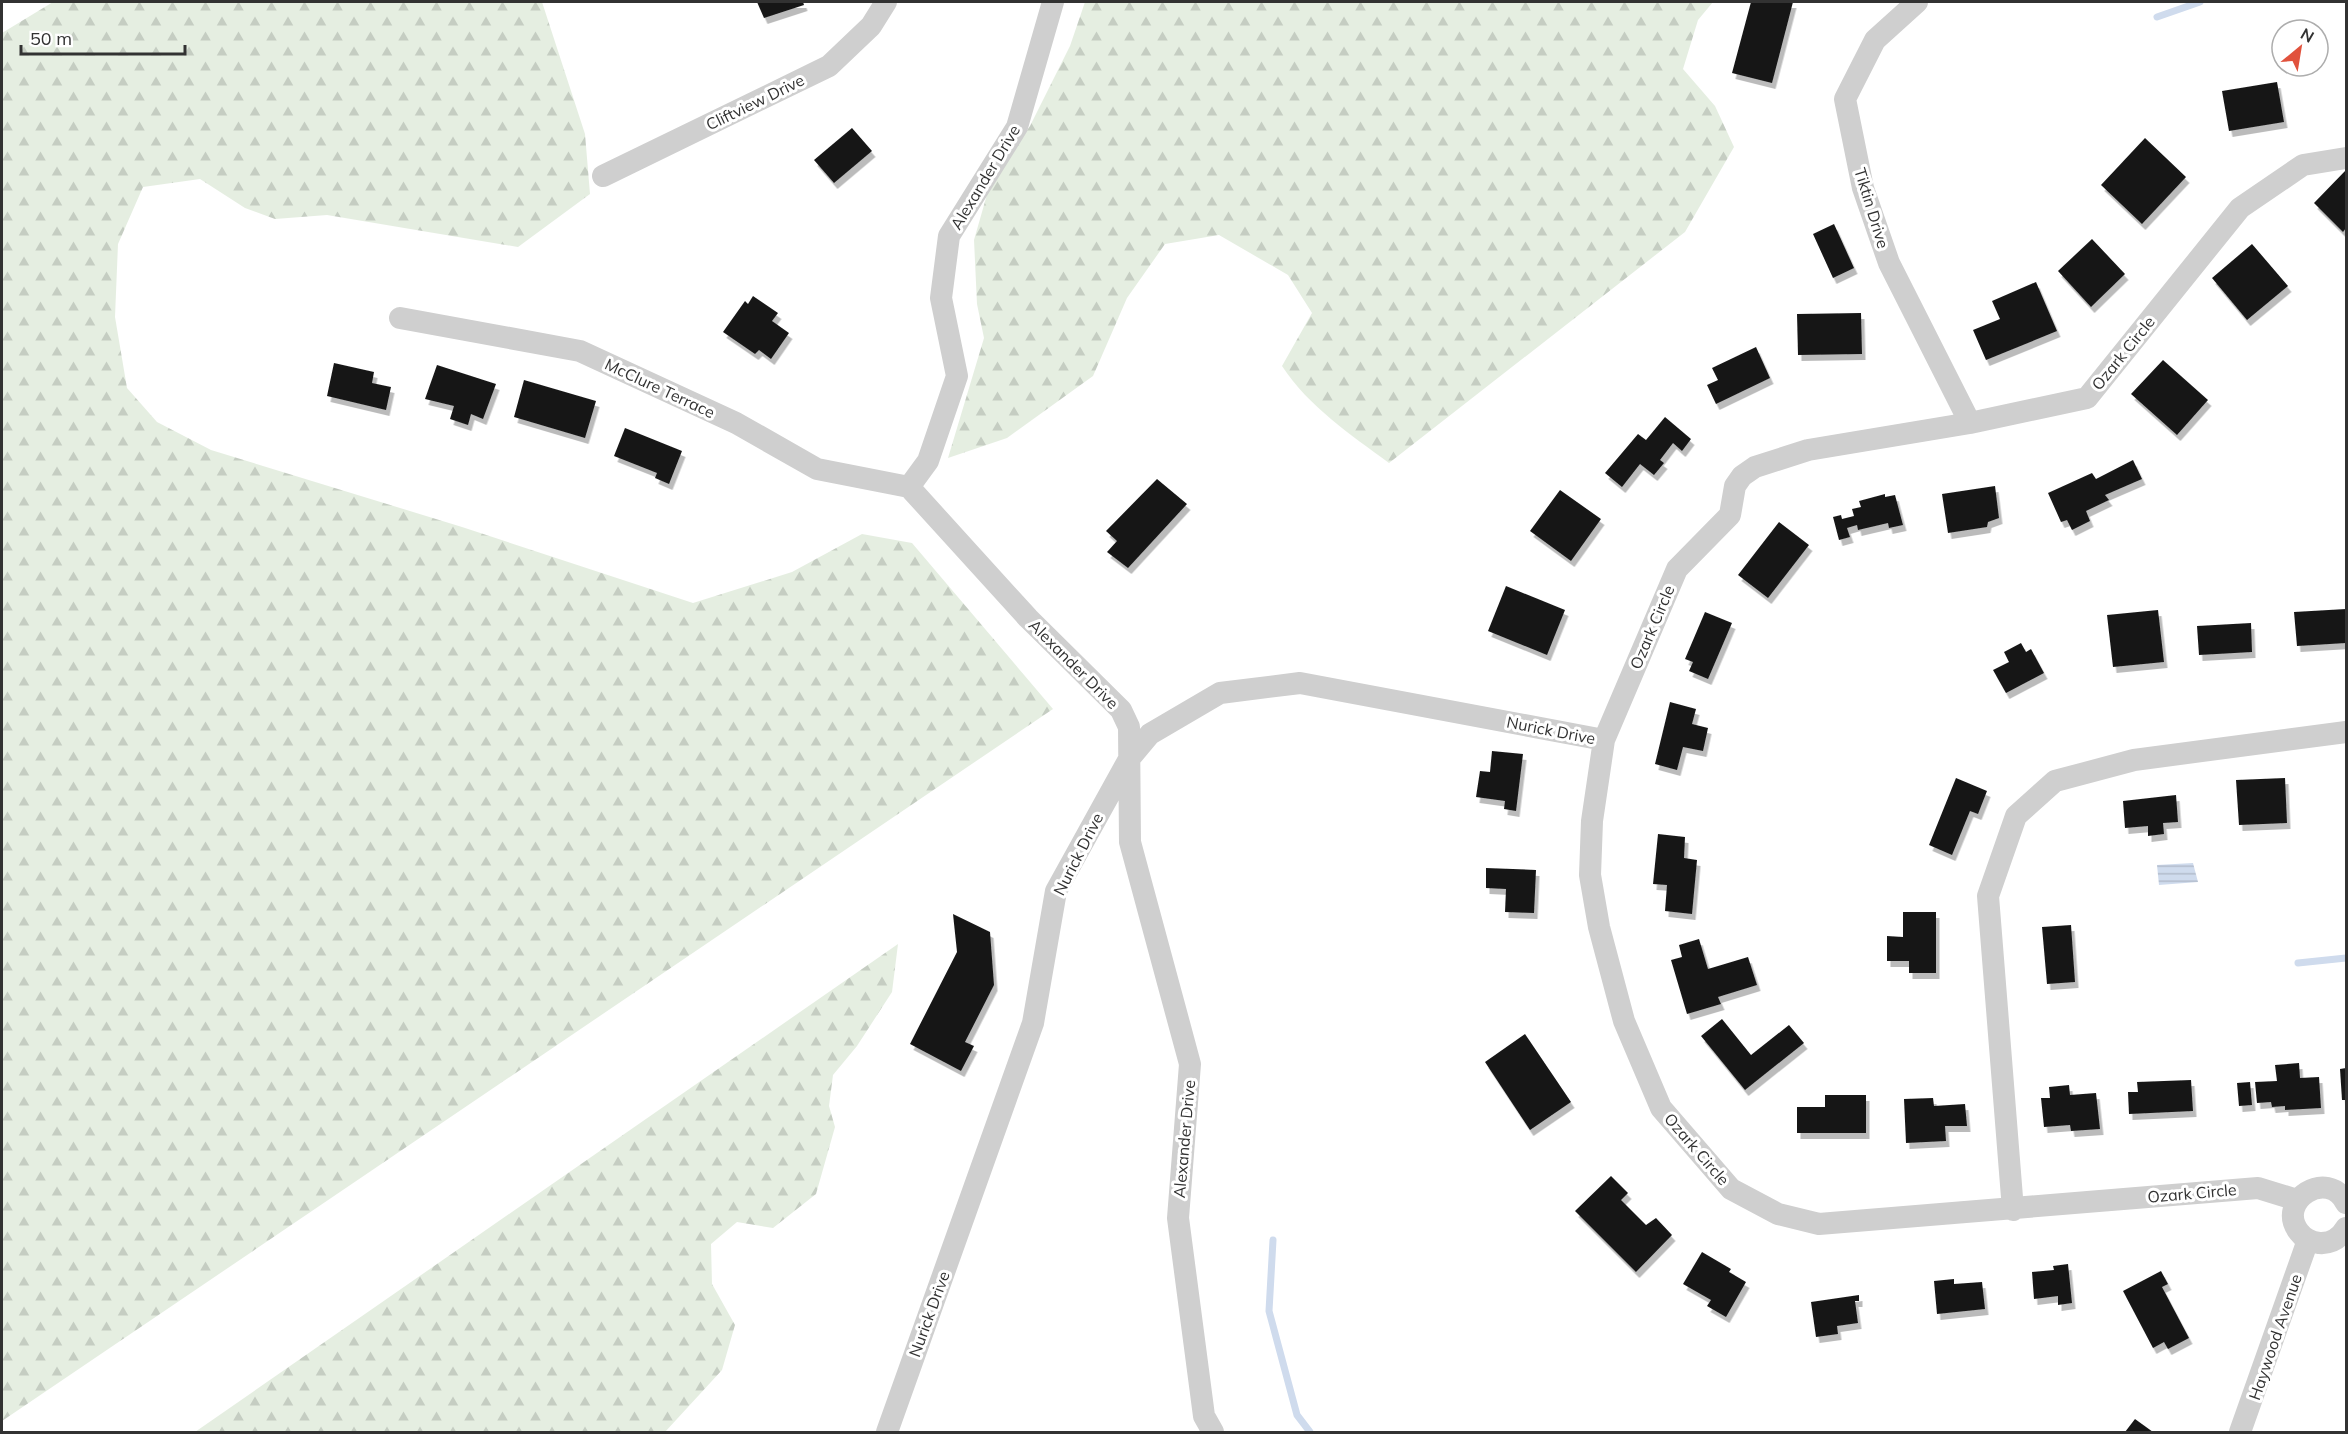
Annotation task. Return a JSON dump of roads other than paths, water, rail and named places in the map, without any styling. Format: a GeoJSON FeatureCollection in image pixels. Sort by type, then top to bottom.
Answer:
{"type":"FeatureCollection","features":[{"type":"Feature","properties":{"kind":"street","name":"Cliftview Drive"},"geometry":{"type":"LineString","coordinates":[[603,176],[829,66],[871,26],[886,2]]}},
{"type":"Feature","properties":{"kind":"street","name":"Alexander Drive"},"geometry":{"type":"LineString","coordinates":[[1053,2],[1017,128],[949,236],[941,298],[957,376],[928,460],[909,487],[1028,618],[1121,710],[1129,727],[1130,842],[1190,1064],[1178,1218],[1204,1416],[1213,1432]]}},
{"type":"Feature","properties":{"kind":"street","name":"Tiktin Drive"},"geometry":{"type":"LineString","coordinates":[[1917,2],[1875,40],[1845,99],[1863,188],[1889,263],[1970,423]]}},
{"type":"Feature","properties":{"kind":"street","name":"Ozark Circle"},"geometry":{"type":"LineString","coordinates":[[2297,1200],[2258,1188],[2013,1210],[1819,1224],[1778,1214],[1731,1189],[1661,1108],[1624,1021],[1599,927],[1590,875],[1592,821],[1604,740],[1677,569],[1730,515],[1735,486],[1742,476],[1755,467],[1809,450],[1970,423],[2087,398],[2240,208],[2303,165],[2346,158]]}},
{"type":"Feature","properties":{"kind":"street","name":"McClure Terrace"},"geometry":{"type":"LineString","coordinates":[[400,318],[580,351],[736,423],[817,469],[909,487]]}},
{"type":"Feature","properties":{"kind":"street","name":"Nurick Drive"},"geometry":{"type":"LineString","coordinates":[[887,1432],[1033,1023],[1056,891],[1129,759],[1149,734],[1220,693],[1300,683],[1604,740]]}},
{"type":"Feature","properties":{"kind":"street"},"geometry":{"type":"LineString","coordinates":[[2013,1210],[1988,896],[2016,816],[2055,780],[2134,760],[2346,732]]}},
{"type":"Feature","properties":{"kind":"street"},"geometry":{"type":"LineString","coordinates":[[2346,1200],[2339,1192],[2321,1187],[2312,1188],[2297,1200],[2293,1218],[2301,1235],[2308,1240],[2327,1243],[2336,1240],[2346,1228]]}},
{"type":"Feature","properties":{"kind":"street","name":"Haywood Avenue"},"geometry":{"type":"LineString","coordinates":[[2240,1432],[2308,1240]]}},
{"type":"Feature","properties":{"kind":"water"},"geometry":{"type":"Polygon","coordinates":[[[2193,863],[2198,882],[2159,885],[2157,865],[2193,863]]]}},
{"type":"Feature","properties":{"kind":"waterway"},"geometry":{"type":"LineString","coordinates":[[2157,17],[2200,2]]}},
{"type":"Feature","properties":{"kind":"waterway"},"geometry":{"type":"LineString","coordinates":[[2298,963],[2346,958]]}},
{"type":"Feature","properties":{"kind":"waterway"},"geometry":{"type":"LineString","coordinates":[[1273,1240],[1269,1311],[1297,1415],[1310,1432]]}}]}
